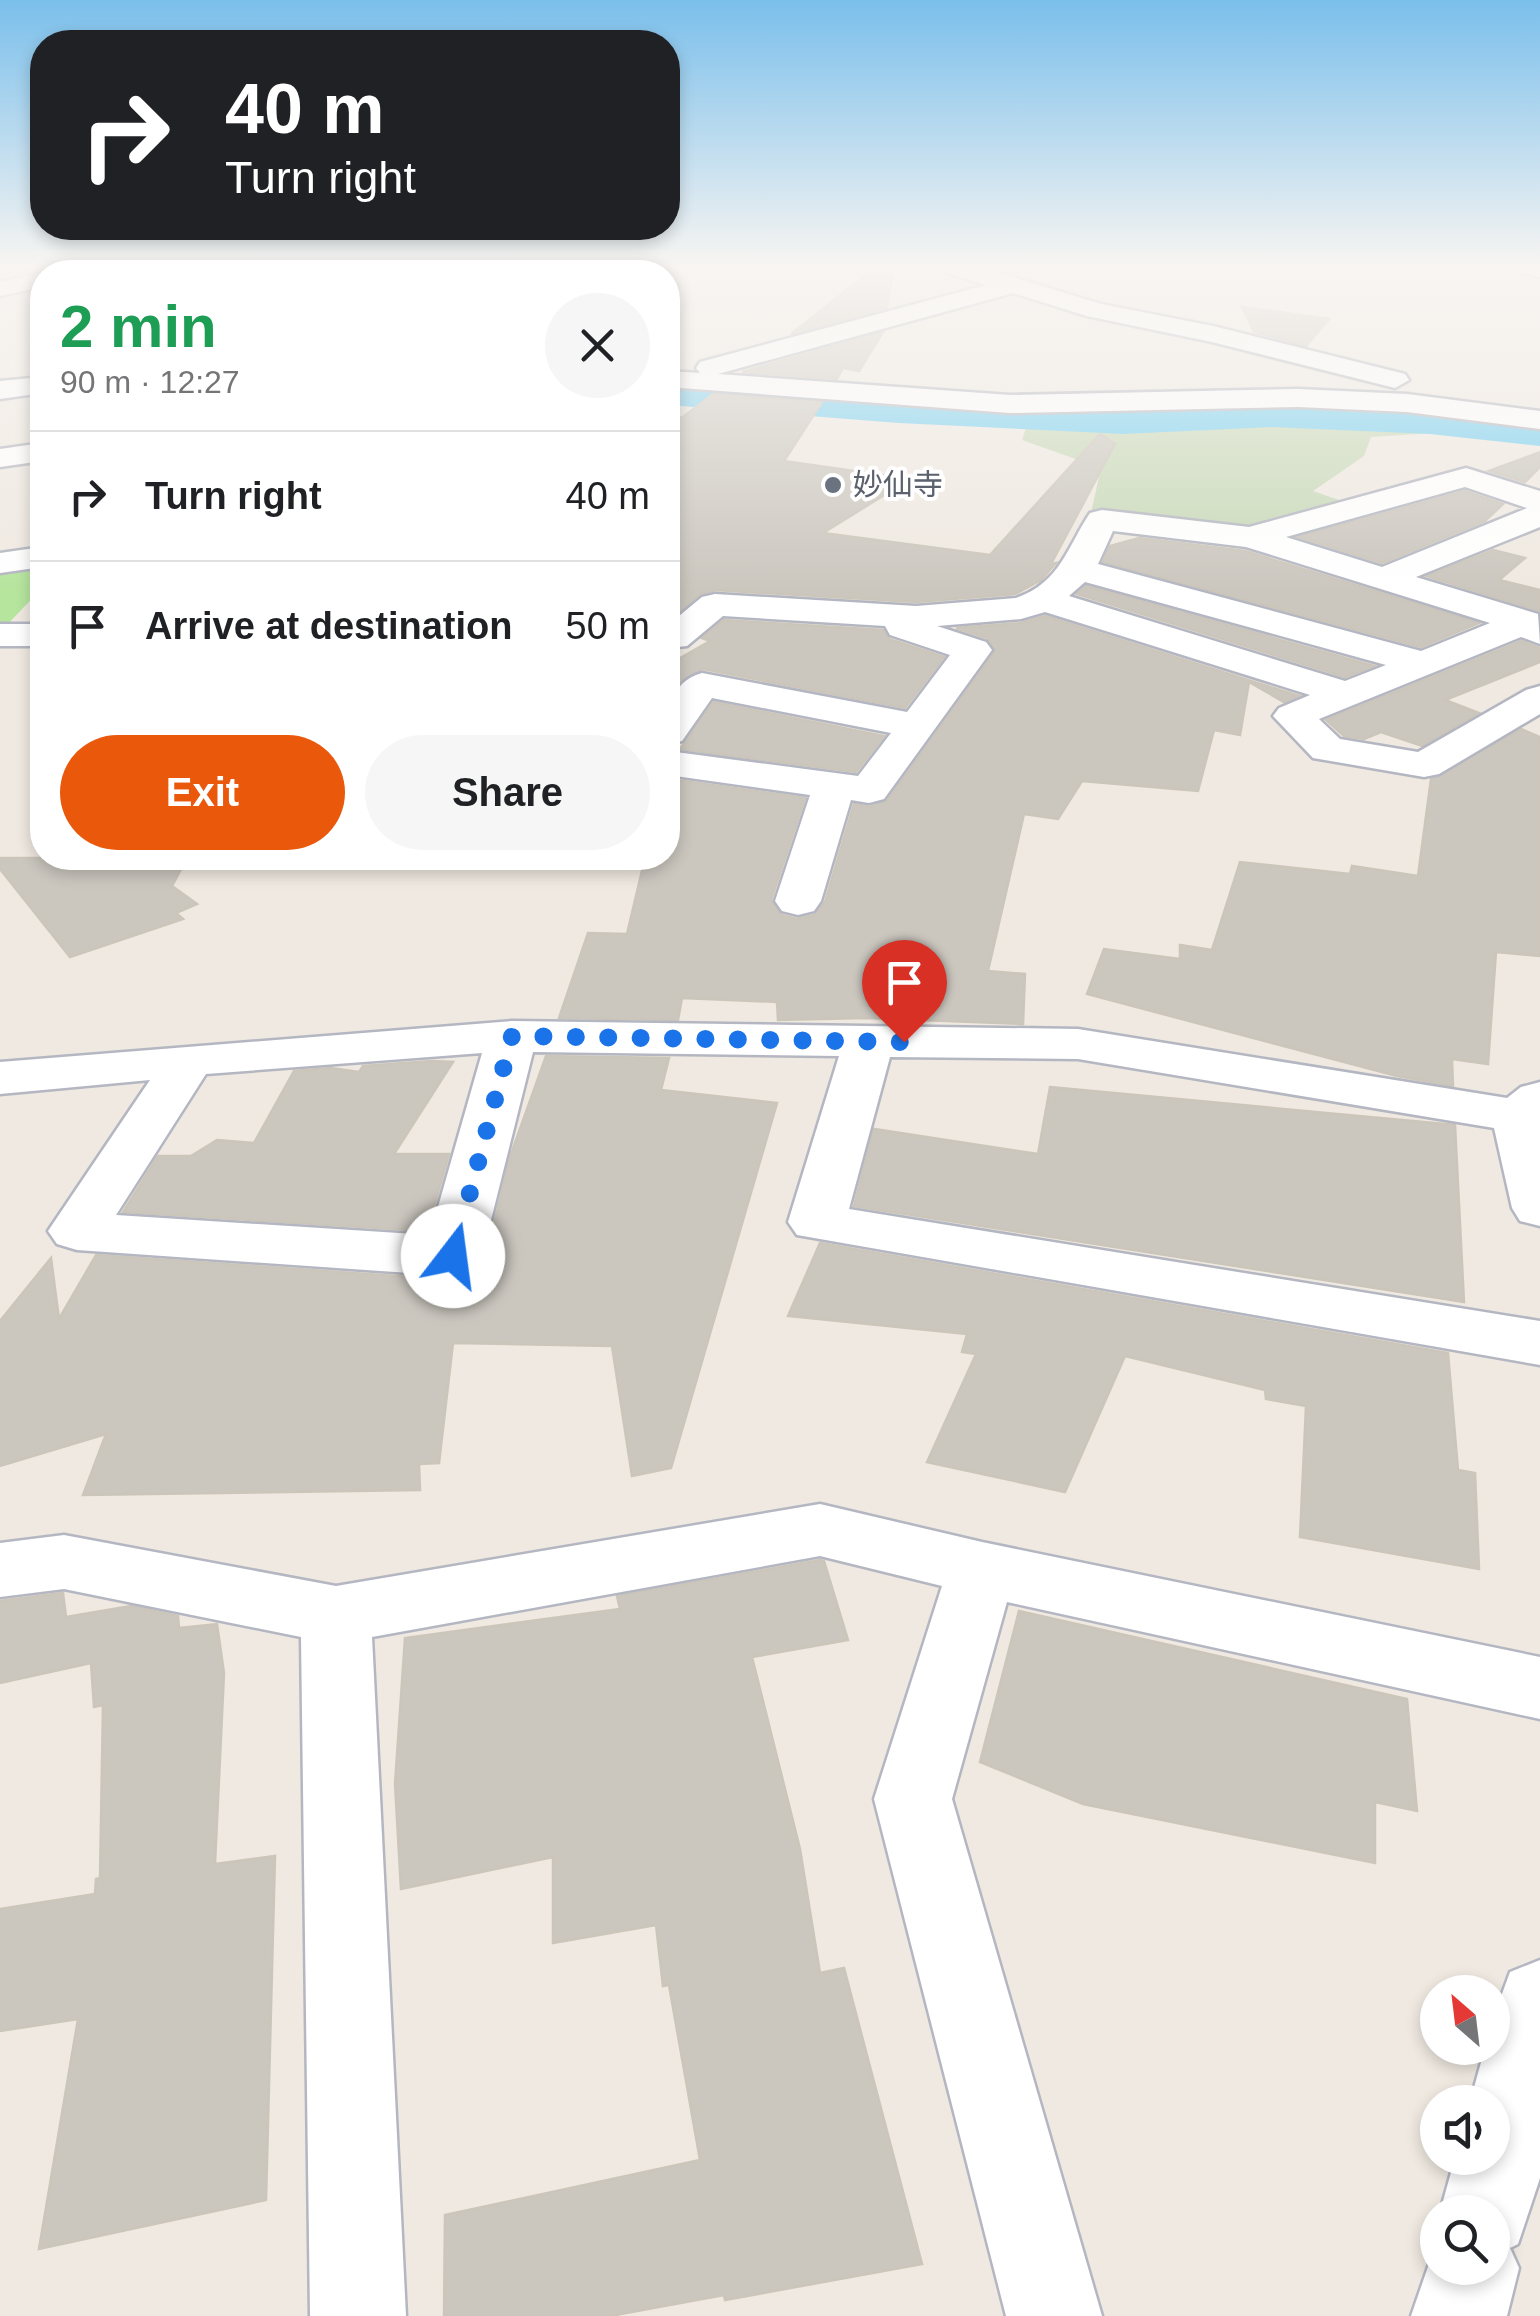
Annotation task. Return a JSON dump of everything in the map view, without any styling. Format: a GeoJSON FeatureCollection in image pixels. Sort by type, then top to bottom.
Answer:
{"type":"FeatureCollection","features":[{"type":"Feature","properties":{"kind":"street"},"geometry":{"type":"LineString","coordinates":[[1370,374],[1429,389],[1447,401],[1445,407]]}},
{"type":"Feature","properties":{"kind":"street"},"geometry":{"type":"LineString","coordinates":[[680,380],[1010,404],[1298,398],[1445,407],[1540,420]]}},
{"type":"Feature","properties":{"kind":"street"},"geometry":{"type":"LineString","coordinates":[[0,390],[30,386]]}},
{"type":"Feature","properties":{"kind":"street"},"geometry":{"type":"LineString","coordinates":[[0,458],[30,454]]}},
{"type":"Feature","properties":{"kind":"street"},"geometry":{"type":"LineString","coordinates":[[1250,536],[1466,477],[1540,502]]}},
{"type":"Feature","properties":{"kind":"street"},"geometry":{"type":"LineString","coordinates":[[1384,578],[1540,515]]}},
{"type":"Feature","properties":{"kind":"street"},"geometry":{"type":"LineString","coordinates":[[680,626],[699,600],[916,618],[1020,608],[1044,600],[1078,569],[1102,520],[1250,536],[1532,627]]}},
{"type":"Feature","properties":{"kind":"street"},"geometry":{"type":"LineString","coordinates":[[0,563],[30,559]]}},
{"type":"Feature","properties":{"kind":"street"},"geometry":{"type":"LineString","coordinates":[[1078,569],[1423,663]]}},
{"type":"Feature","properties":{"kind":"street"},"geometry":{"type":"LineString","coordinates":[[1044,600],[1347,694]]}},
{"type":"Feature","properties":{"kind":"street"},"geometry":{"type":"LineString","coordinates":[[680,765],[869,790],[973,650],[867,615]]}},
{"type":"Feature","properties":{"kind":"street"},"geometry":{"type":"LineString","coordinates":[[1532,627],[1423,663],[1294,716],[1327,748],[1424,764],[1540,698]]}},
{"type":"Feature","properties":{"kind":"street"},"geometry":{"type":"LineString","coordinates":[[0,635],[30,635]]}},
{"type":"Feature","properties":{"kind":"street"},"geometry":{"type":"LineString","coordinates":[[680,715],[702,685],[918,726]]}},
{"type":"Feature","properties":{"kind":"street"},"geometry":{"type":"LineString","coordinates":[[798,902],[834,786]]}},
{"type":"Feature","properties":{"kind":"street"},"geometry":{"type":"LineString","coordinates":[[189,1060],[77,1231],[453,1256],[512,1036]]}},
{"type":"Feature","properties":{"kind":"street"},"geometry":{"type":"LineString","coordinates":[[0,1078],[512,1036],[1078,1044],[1533,1111],[1540,1208]]}},
{"type":"Feature","properties":{"kind":"street"},"geometry":{"type":"LineString","coordinates":[[869,1041],[818,1222],[1540,1344]]}},
{"type":"Feature","properties":{"kind":"street"},"geometry":{"type":"LineString","coordinates":[[0,1570],[64,1562],[336,1616],[820,1530],[982,1570],[1540,1688]]}},
{"type":"Feature","properties":{"kind":"street"},"geometry":{"type":"LineString","coordinates":[[982,1570],[913,1799],[1054,2316]]}},
{"type":"Feature","properties":{"kind":"street"},"geometry":{"type":"LineString","coordinates":[[336,1616],[358,2316]]}},
{"type":"Feature","properties":{"kind":"street"},"geometry":{"type":"LineString","coordinates":[[1490,2195],[1540,2001]]}},
{"type":"Feature","properties":{"kind":"street"},"geometry":{"type":"LineString","coordinates":[[1460,2316],[1468,2285]]}},
{"type":"Feature","properties":{"kind":"green space"},"geometry":{"type":"Polygon","coordinates":[[[1275,411],[1474,422],[1479,430],[1371,437],[1364,456],[1313,491],[1348,503],[1241,530],[1091,513],[1101,468],[1022,440],[1026,428],[1131,424],[1130,418],[1275,411]]]}},
{"type":"Feature","properties":{"kind":"green space"},"geometry":{"type":"Polygon","coordinates":[[[30,565],[30,601],[0,628],[0,569],[30,565]]]}},
{"type":"Feature","properties":{"kind":"building"},"geometry":{"type":"Polygon","coordinates":[[[770,374],[840,374],[837,379],[770,374]]]}},
{"type":"Feature","properties":{"kind":"building"},"geometry":{"type":"Polygon","coordinates":[[[713,394],[822,402],[784,461],[910,479],[823,533],[990,555],[1100,434],[1115,444],[1051,564],[1056,563],[1041,580],[1015,594],[916,602],[715,590],[700,594],[680,611],[683,417],[713,394]]]}},
{"type":"Feature","properties":{"kind":"building"},"geometry":{"type":"Polygon","coordinates":[[[1540,452],[1540,467],[1525,482],[1489,471],[1540,452]]]}},
{"type":"Feature","properties":{"kind":"building"},"geometry":{"type":"Polygon","coordinates":[[[1465,491],[1503,504],[1485,521],[1382,563],[1299,537],[1465,491]]]}},
{"type":"Feature","properties":{"kind":"building"},"geometry":{"type":"Polygon","coordinates":[[[1139,538],[1245,551],[1479,623],[1421,647],[1103,562],[1110,546],[1139,538]]]}},
{"type":"Feature","properties":{"kind":"building"},"geometry":{"type":"Polygon","coordinates":[[[1493,550],[1525,558],[1499,580],[1540,590],[1540,611],[1427,576],[1493,550]]]}},
{"type":"Feature","properties":{"kind":"building"},"geometry":{"type":"Polygon","coordinates":[[[1086,586],[1374,666],[1345,677],[1077,594],[1086,586]]]}},
{"type":"Feature","properties":{"kind":"building"},"geometry":{"type":"Polygon","coordinates":[[[1045,616],[1299,696],[1284,702],[1249,682],[1240,735],[1214,730],[1198,791],[1082,781],[1058,819],[1024,814],[988,971],[1025,974],[1023,1024],[867,1018],[778,1020],[777,1002],[682,998],[678,1020],[559,1018],[588,933],[627,934],[642,870],[680,870],[680,781],[805,798],[771,900],[781,915],[797,919],[815,915],[825,902],[854,804],[870,807],[887,801],[995,652],[987,638],[956,628],[1021,623],[1045,616]]]}},
{"type":"Feature","properties":{"kind":"building"},"geometry":{"type":"Polygon","coordinates":[[[724,620],[883,630],[889,639],[944,657],[905,708],[703,669],[680,681],[680,658],[710,641],[702,638],[724,620]]]}},
{"type":"Feature","properties":{"kind":"building"},"geometry":{"type":"Polygon","coordinates":[[[1521,641],[1540,648],[1540,662],[1445,700],[1479,713],[1422,746],[1381,732],[1364,739],[1344,736],[1326,720],[1521,641]]]}},
{"type":"Feature","properties":{"kind":"building"},"geometry":{"type":"Polygon","coordinates":[[[714,702],[884,736],[856,772],[680,749],[714,702]]]}},
{"type":"Feature","properties":{"kind":"building"},"geometry":{"type":"Polygon","coordinates":[[[1521,729],[1540,737],[1540,956],[1496,952],[1488,1064],[1452,1059],[1453,1086],[1397,1076],[1087,994],[1104,949],[1180,959],[1180,945],[1212,950],[1240,862],[1350,874],[1352,866],[1418,876],[1431,779],[1521,729]]]}},
{"type":"Feature","properties":{"kind":"building"},"geometry":{"type":"Polygon","coordinates":[[[0,858],[30,858],[30,870],[181,870],[172,886],[197,904],[176,913],[183,919],[70,957],[0,869],[0,858]]]}},
{"type":"Feature","properties":{"kind":"building"},"geometry":{"type":"Polygon","coordinates":[[[546,1056],[669,1058],[661,1090],[777,1103],[671,1468],[632,1476],[612,1346],[453,1343],[439,1463],[419,1464],[420,1490],[83,1495],[106,1434],[0,1466],[0,1321],[51,1258],[59,1319],[96,1255],[453,1280],[475,1274],[486,1257],[511,1154],[546,1056]]]}},
{"type":"Feature","properties":{"kind":"building"},"geometry":{"type":"Polygon","coordinates":[[[453,1062],[394,1154],[449,1154],[427,1231],[123,1212],[158,1156],[191,1156],[217,1140],[254,1143],[294,1071],[331,1068],[359,1072],[363,1066],[453,1062]]]}},
{"type":"Feature","properties":{"kind":"building"},"geometry":{"type":"Polygon","coordinates":[[[1050,1087],[1455,1125],[1464,1302],[854,1206],[874,1129],[1038,1154],[1050,1087]]]}},
{"type":"Feature","properties":{"kind":"building"},"geometry":{"type":"Polygon","coordinates":[[[820,1243],[1448,1353],[1458,1470],[1475,1473],[1479,1569],[1300,1537],[1306,1406],[1266,1399],[1265,1390],[1125,1356],[1065,1492],[927,1462],[976,1354],[962,1352],[967,1334],[788,1316],[820,1243]]]}},
{"type":"Feature","properties":{"kind":"building"},"geometry":{"type":"Polygon","coordinates":[[[824,1561],[848,1640],[752,1657],[800,1849],[820,1973],[844,1968],[922,2264],[725,2300],[724,2295],[610,2316],[444,2316],[445,2215],[700,2160],[669,1985],[663,1986],[656,1925],[553,1943],[553,1857],[401,1889],[395,1784],[405,1638],[620,1609],[617,1596],[824,1561]]]}},
{"type":"Feature","properties":{"kind":"building"},"geometry":{"type":"Polygon","coordinates":[[[63,1593],[66,1617],[131,1606],[178,1616],[179,1628],[217,1624],[224,1673],[215,1864],[275,1856],[266,2200],[39,2249],[78,2019],[0,2031],[0,1909],[95,1894],[96,1879],[100,1878],[103,1705],[94,1707],[91,1663],[0,1683],[0,1601],[63,1593]]]}},
{"type":"Feature","properties":{"kind":"building"},"geometry":{"type":"Polygon","coordinates":[[[1019,1611],[1407,1699],[1417,1811],[1375,1802],[1375,1863],[1083,1804],[980,1762],[1019,1611]]]}},
{"type":"Feature","properties":{"kind":"waterway"},"geometry":{"type":"LineString","coordinates":[[680,389],[899,406],[1123,416],[1272,410],[1430,416],[1540,428]]}},
{"type":"Feature","properties":{"kind":"place","name":"妙仙寺"},"geometry":{"type":"Point","coordinates":[833,485]}},
{"type":"Feature","properties":{"kind":"route"},"geometry":{"type":"LineString","coordinates":[[453,1256],[512,1036],[904,1042]]}}]}
